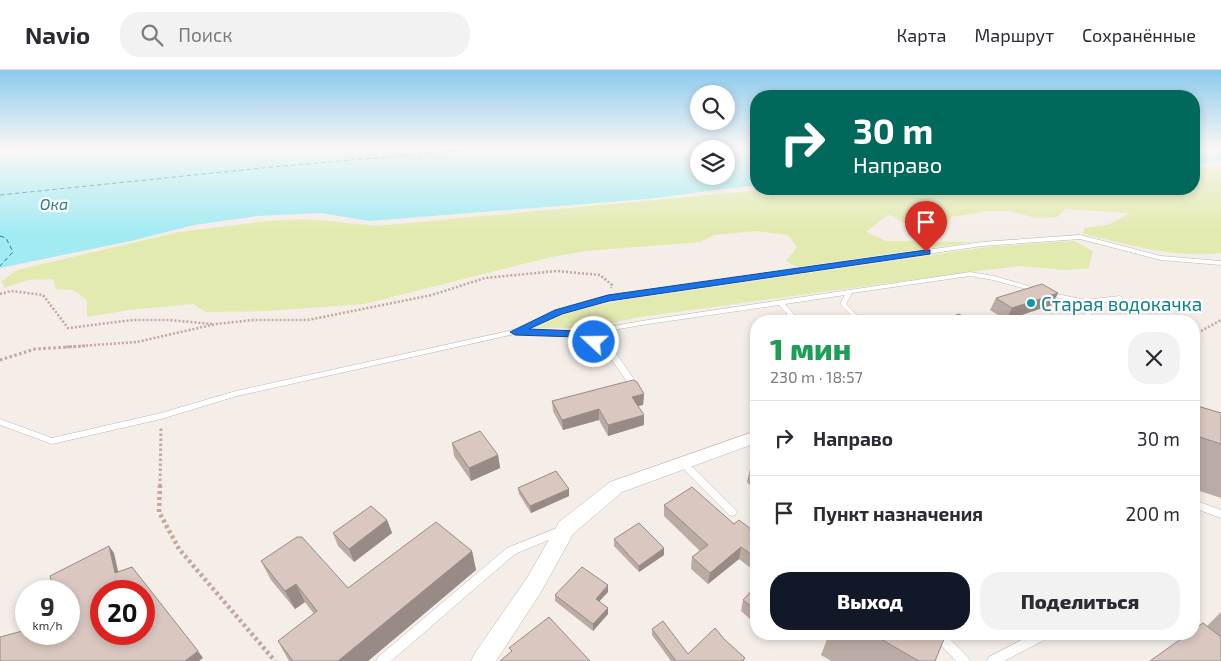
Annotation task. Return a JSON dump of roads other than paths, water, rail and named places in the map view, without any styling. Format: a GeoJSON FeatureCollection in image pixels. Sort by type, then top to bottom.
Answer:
{"type":"FeatureCollection","features":[{"type":"Feature","properties":{"kind":"street"},"geometry":{"type":"LineString","coordinates":[[482,661],[534,585],[566,528],[616,487],[750,439]]}},
{"type":"Feature","properties":{"kind":"lane"},"geometry":{"type":"LineString","coordinates":[[0,422],[52,441],[161,416],[236,394],[515,332],[559,312],[608,298],[982,244],[1080,237],[1161,258],[1221,263]]}},
{"type":"Feature","properties":{"kind":"lane"},"geometry":{"type":"LineString","coordinates":[[515,332],[578,334],[970,274],[1001,279],[1054,296],[1085,302],[1120,298]]}},
{"type":"Feature","properties":{"kind":"lane"},"geometry":{"type":"LineString","coordinates":[[850,292],[843,304],[854,315]]}},
{"type":"Feature","properties":{"kind":"lane"},"geometry":{"type":"LineString","coordinates":[[780,302],[792,315]]}},
{"type":"Feature","properties":{"kind":"lane"},"geometry":{"type":"LineString","coordinates":[[1085,302],[1088,315]]}},
{"type":"Feature","properties":{"kind":"lane"},"geometry":{"type":"LineString","coordinates":[[578,334],[610,351],[637,388]]}},
{"type":"Feature","properties":{"kind":"lane"},"geometry":{"type":"LineString","coordinates":[[682,462],[732,512]]}},
{"type":"Feature","properties":{"kind":"lane"},"geometry":{"type":"LineString","coordinates":[[1200,509],[1221,514]]}},
{"type":"Feature","properties":{"kind":"lane"},"geometry":{"type":"LineString","coordinates":[[382,661],[511,551],[566,528]]}},
{"type":"Feature","properties":{"kind":"lane"},"geometry":{"type":"LineString","coordinates":[[944,640],[964,661]]}},
{"type":"Feature","properties":{"kind":"lane"},"geometry":{"type":"LineString","coordinates":[[993,661],[1033,640]]}},
{"type":"Feature","properties":{"kind":"water","name":"Ока"},"geometry":{"type":"Polygon","coordinates":[[[0,177],[690,177],[690,185],[735,185],[735,177],[750,177],[750,186],[647,199],[369,221],[320,213],[257,216],[194,225],[131,241],[0,268],[0,177]]]}},
{"type":"Feature","properties":{"kind":"place","name":"Старая водокачка"},"geometry":{"type":"Point","coordinates":[1031,303]}}]}
